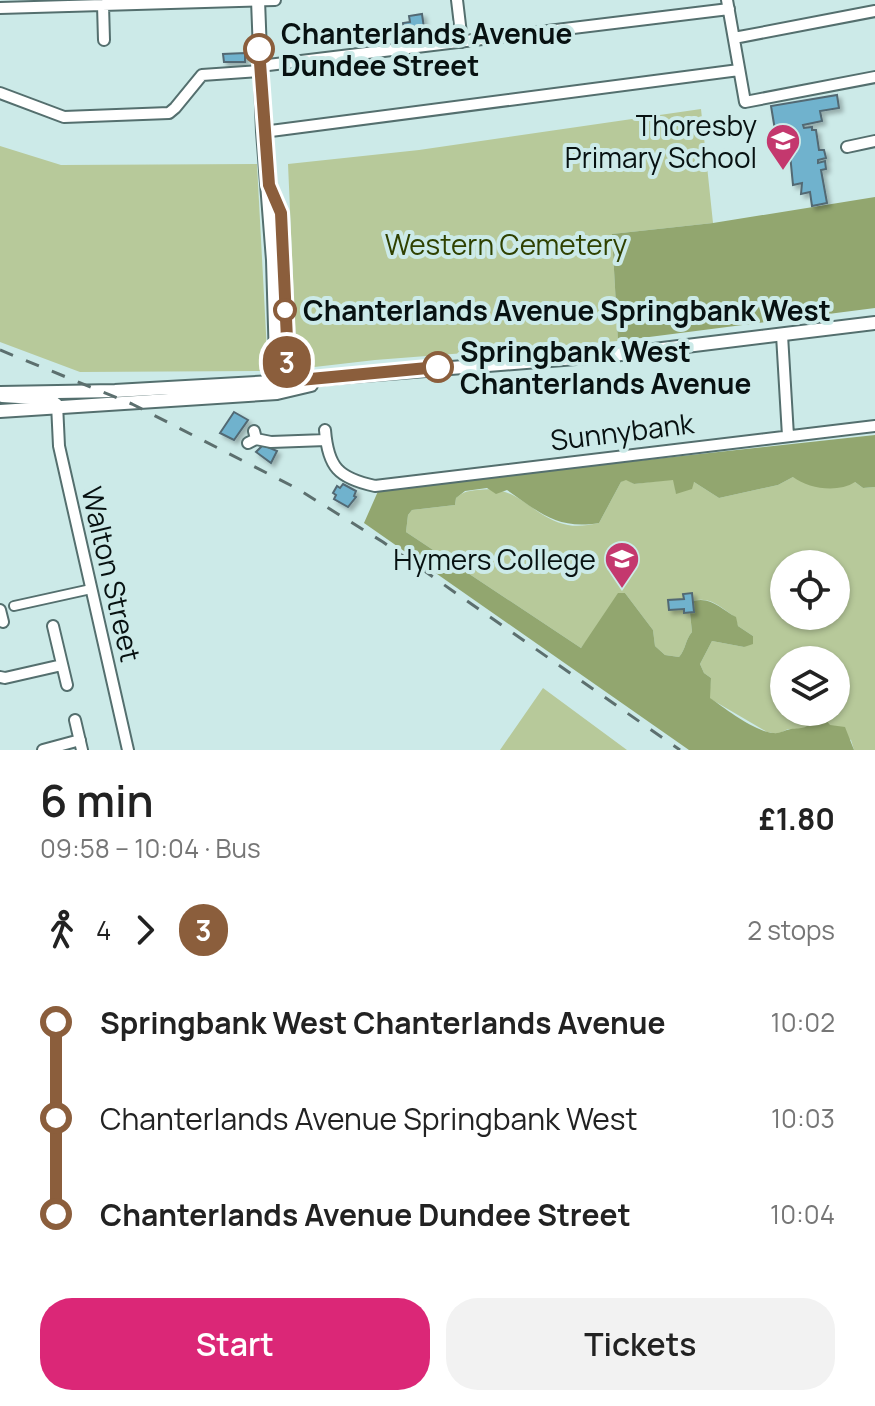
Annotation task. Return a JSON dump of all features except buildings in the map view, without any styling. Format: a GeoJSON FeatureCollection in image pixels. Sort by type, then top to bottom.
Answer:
{"type":"FeatureCollection","features":[{"type":"Feature","properties":{"kind":"street"},"geometry":{"type":"LineString","coordinates":[[0,8],[275,0]]}},
{"type":"Feature","properties":{"kind":"street"},"geometry":{"type":"LineString","coordinates":[[457,0],[462,42]]}},
{"type":"Feature","properties":{"kind":"street"},"geometry":{"type":"LineString","coordinates":[[258,1],[263,132],[283,387]]}},
{"type":"Feature","properties":{"kind":"street"},"geometry":{"type":"LineString","coordinates":[[103,5],[104,40]]}},
{"type":"Feature","properties":{"kind":"street"},"geometry":{"type":"LineString","coordinates":[[0,93],[64,117],[169,113],[202,75],[728,5],[745,102],[875,77]]}},
{"type":"Feature","properties":{"kind":"street"},"geometry":{"type":"LineString","coordinates":[[734,38],[875,11]]}},
{"type":"Feature","properties":{"kind":"street"},"geometry":{"type":"LineString","coordinates":[[263,132],[739,70]]}},
{"type":"Feature","properties":{"kind":"street"},"geometry":{"type":"LineString","coordinates":[[847,147],[875,141]]}},
{"type":"Feature","properties":{"kind":"street"},"geometry":{"type":"LineString","coordinates":[[0,411],[283,387],[337,377],[613,355],[875,323]]}},
{"type":"Feature","properties":{"kind":"street"},"geometry":{"type":"LineString","coordinates":[[782,335],[788,436]]}},
{"type":"Feature","properties":{"kind":"street"},"geometry":{"type":"LineString","coordinates":[[0,395],[283,387]]}},
{"type":"Feature","properties":{"kind":"street"},"geometry":{"type":"LineString","coordinates":[[0,395],[52,400],[58,407]]}},
{"type":"Feature","properties":{"kind":"street","name":"Walton Street"},"geometry":{"type":"LineString","coordinates":[[58,407],[59,446],[128,750]]}},
{"type":"Feature","properties":{"kind":"street","name":"Sunnybank"},"geometry":{"type":"LineString","coordinates":[[253,437],[271,442],[325,435],[333,467],[346,477],[375,486],[875,426]]}},
{"type":"Feature","properties":{"kind":"street"},"geometry":{"type":"LineString","coordinates":[[5,611],[91,589]]}},
{"type":"Feature","properties":{"kind":"street"},"geometry":{"type":"LineString","coordinates":[[53,626],[67,685]]}},
{"type":"Feature","properties":{"kind":"street"},"geometry":{"type":"LineString","coordinates":[[0,677],[62,665]]}},
{"type":"Feature","properties":{"kind":"street"},"geometry":{"type":"LineString","coordinates":[[43,750],[81,745],[75,720]]}},
{"type":"Feature","properties":{"kind":"green space","name":"Western Cemetery"},"geometry":{"type":"Polygon","coordinates":[[[701,109],[713,223],[612,234],[618,341],[297,369],[288,164],[419,150],[701,109]]]}},
{"type":"Feature","properties":{"kind":"green space"},"geometry":{"type":"Polygon","coordinates":[[[0,146],[61,165],[257,164],[268,371],[80,372],[0,342],[0,146]]]}},
{"type":"Feature","properties":{"kind":"green space"},"geometry":{"type":"Polygon","coordinates":[[[875,197],[875,308],[618,341],[612,234],[713,223],[875,197]]]}},
{"type":"Feature","properties":{"kind":"green space"},"geometry":{"type":"Polygon","coordinates":[[[875,435],[875,487],[863,488],[855,482],[840,488],[824,488],[793,477],[778,485],[719,498],[694,482],[692,489],[676,494],[673,480],[634,484],[626,480],[621,482],[599,523],[584,524],[571,524],[549,517],[507,490],[496,494],[487,488],[465,491],[456,498],[455,505],[412,510],[408,515],[406,532],[581,648],[618,593],[625,593],[653,630],[655,646],[665,655],[679,657],[692,632],[690,613],[694,612],[693,601],[705,600],[716,604],[736,617],[738,626],[753,636],[753,644],[744,647],[712,641],[700,664],[704,673],[711,678],[710,698],[749,724],[773,733],[806,726],[845,727],[854,750],[689,750],[364,523],[379,489],[875,435]]]}},
{"type":"Feature","properties":{"kind":"green space"},"geometry":{"type":"Polygon","coordinates":[[[793,477],[855,482],[863,488],[875,487],[875,750],[854,750],[851,740],[809,726],[778,734],[767,732],[709,698],[711,678],[704,673],[700,664],[712,641],[744,647],[753,636],[738,626],[735,617],[716,604],[705,600],[693,601],[692,593],[683,594],[684,599],[668,601],[670,610],[684,609],[684,613],[690,613],[692,632],[679,657],[665,655],[655,646],[653,630],[625,593],[581,648],[406,532],[408,515],[412,510],[455,505],[456,498],[471,491],[493,489],[505,492],[555,521],[580,526],[599,523],[621,482],[626,479],[634,484],[674,479],[676,493],[694,482],[719,498],[778,485],[793,477]]]}},
{"type":"Feature","properties":{"kind":"green space"},"geometry":{"type":"Polygon","coordinates":[[[543,688],[627,750],[500,750],[543,688]]]}},
{"type":"Feature","properties":{"kind":"railway"},"geometry":{"type":"LineString","coordinates":[[0,350],[132,404],[296,488],[383,542],[680,750]]}},
{"type":"Feature","properties":{"kind":"bus line","name":"3"},"geometry":{"type":"LineString","coordinates":[[259,49],[269,185],[281,213],[289,381],[438,367]]}},
{"type":"Feature","properties":{"kind":"place","name":"Chanterlands Avenue Dundee Street"},"geometry":{"type":"Point","coordinates":[259,49]}},
{"type":"Feature","properties":{"kind":"place","name":"Thoresby Primary School"},"geometry":{"type":"Point","coordinates":[783,172]}},
{"type":"Feature","properties":{"kind":"place","name":"Chanterlands Avenue Springbank West"},"geometry":{"type":"Point","coordinates":[285,310]}},
{"type":"Feature","properties":{"kind":"place","name":"Springbank West Chanterlands Avenue"},"geometry":{"type":"Point","coordinates":[438,367]}},
{"type":"Feature","properties":{"kind":"place","name":"Hymers College"},"geometry":{"type":"Point","coordinates":[622,590]}}]}
